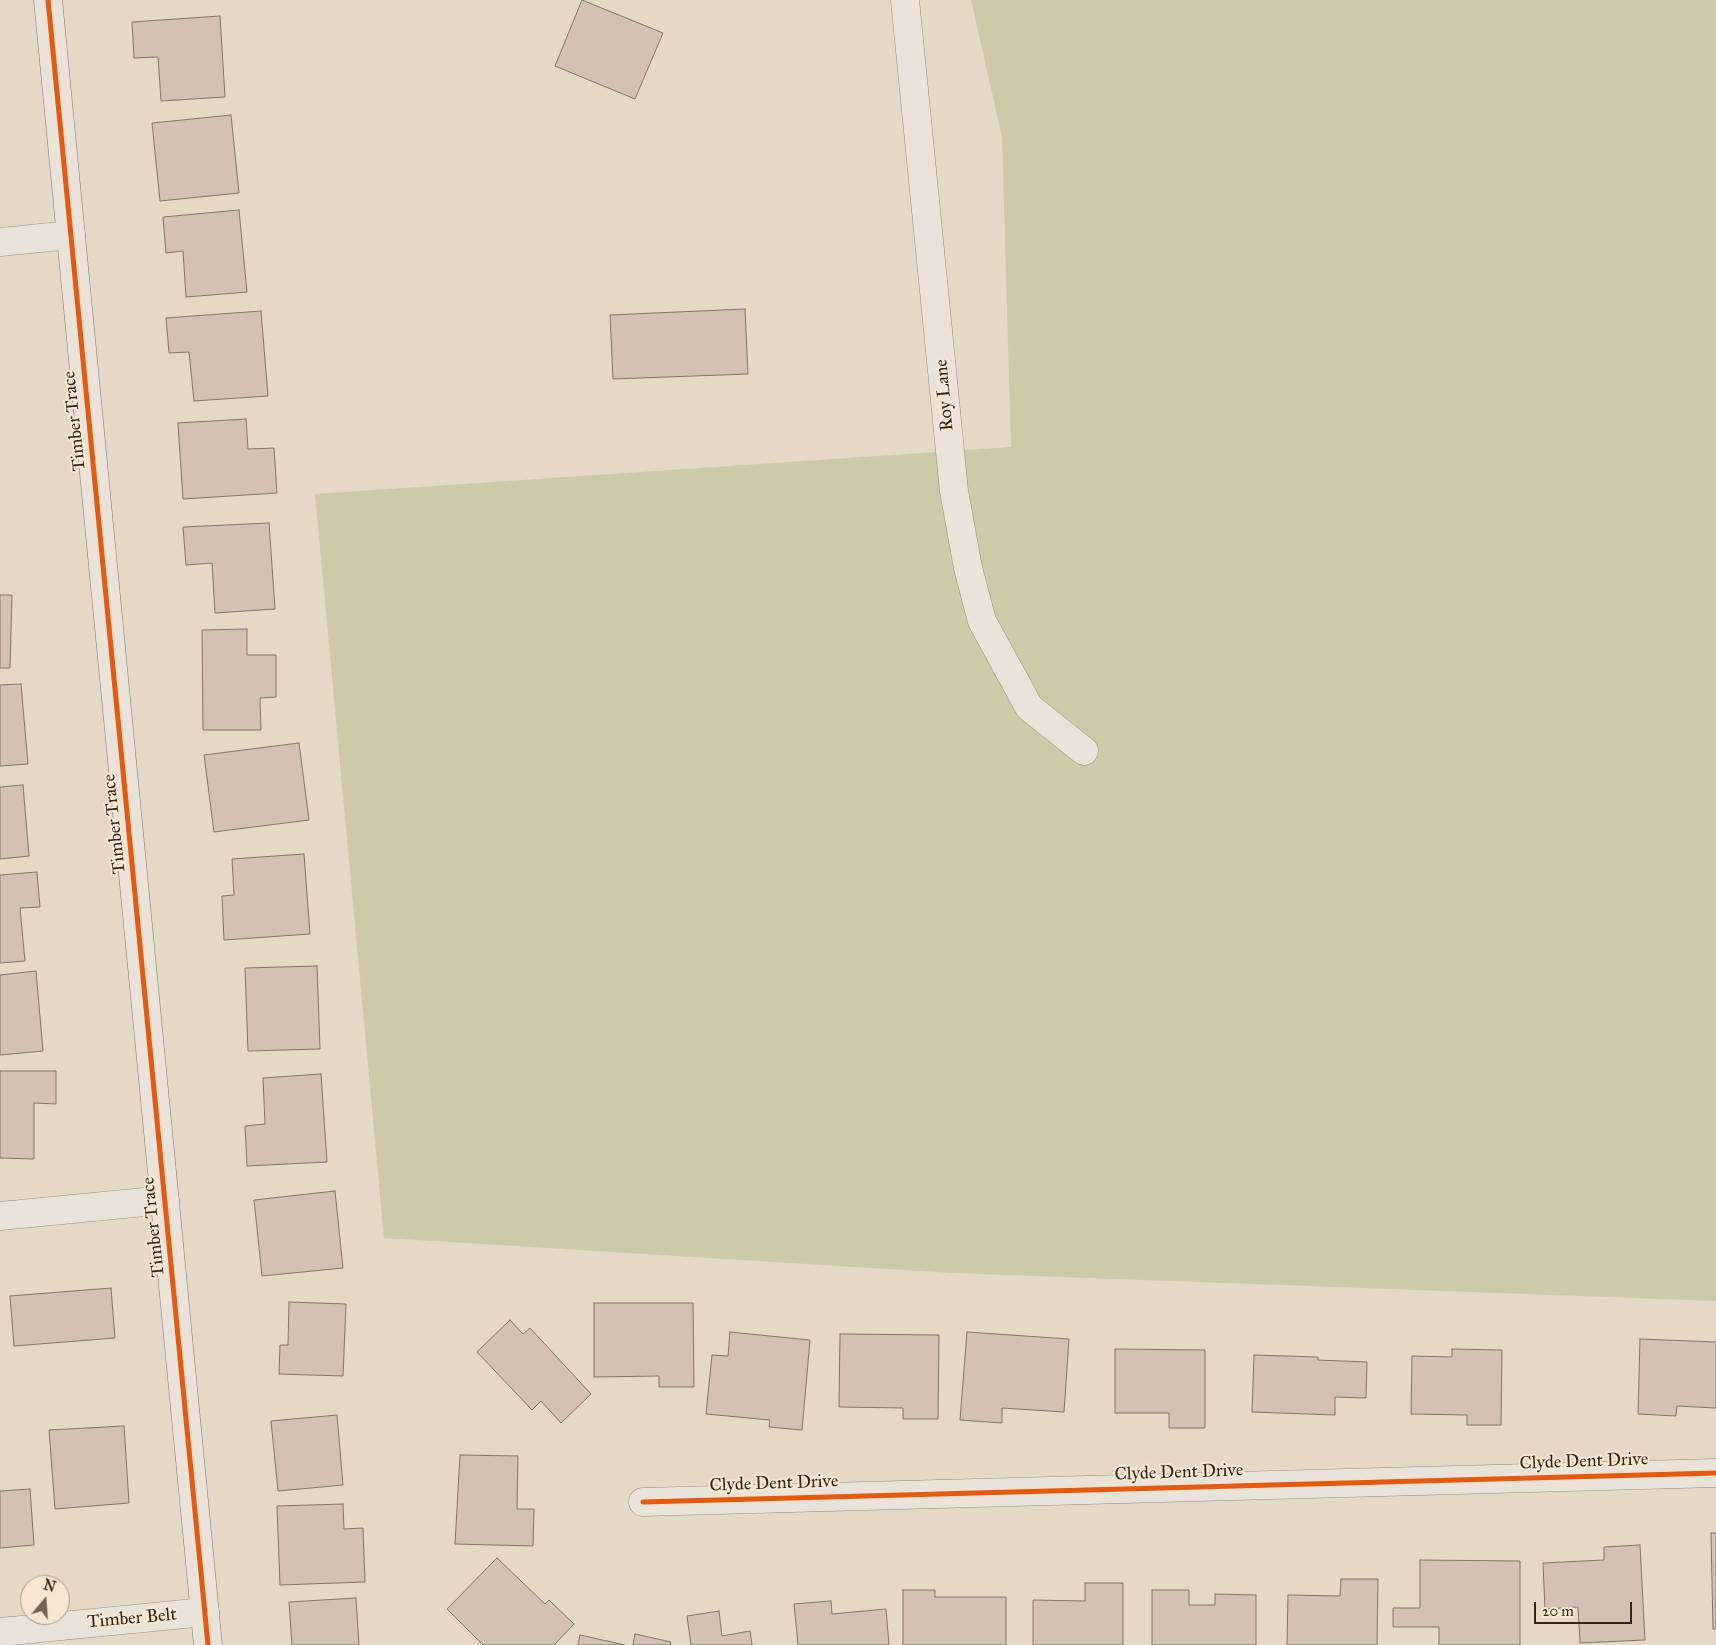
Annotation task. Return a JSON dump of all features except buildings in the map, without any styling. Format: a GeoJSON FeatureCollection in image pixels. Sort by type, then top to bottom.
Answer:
{"type":"FeatureCollection","features":[{"type":"Feature","properties":{"kind":"street","name":"Timber Trace"},"geometry":{"type":"LineString","coordinates":[[48,0],[208,1645]]}},
{"type":"Feature","properties":{"kind":"street","name":"Roy Lane"},"geometry":{"type":"LineString","coordinates":[[904,0],[954,491],[968,568],[982,621],[1029,707],[1084,751]]}},
{"type":"Feature","properties":{"kind":"street"},"geometry":{"type":"LineString","coordinates":[[0,242],[71,236]]}},
{"type":"Feature","properties":{"kind":"street"},"geometry":{"type":"LineString","coordinates":[[0,1216],[165,1200]]}},
{"type":"Feature","properties":{"kind":"street","name":"Clyde Dent Drive"},"geometry":{"type":"LineString","coordinates":[[643,1502],[1716,1472]]}},
{"type":"Feature","properties":{"kind":"street","name":"Timber Belt"},"geometry":{"type":"LineString","coordinates":[[0,1632],[205,1612]]}},
{"type":"Feature","properties":{"kind":"shaded area"},"geometry":{"type":"Polygon","coordinates":[[[971,0],[1716,0],[1716,1301],[953,1273],[384,1238],[315,494],[1011,447],[1002,137],[971,0]]]}},
{"type":"Feature","properties":{"kind":"cycle path"},"geometry":{"type":"LineString","coordinates":[[48,0],[208,1645]]}},
{"type":"Feature","properties":{"kind":"cycle path"},"geometry":{"type":"LineString","coordinates":[[643,1502],[1716,1473]]}}]}
